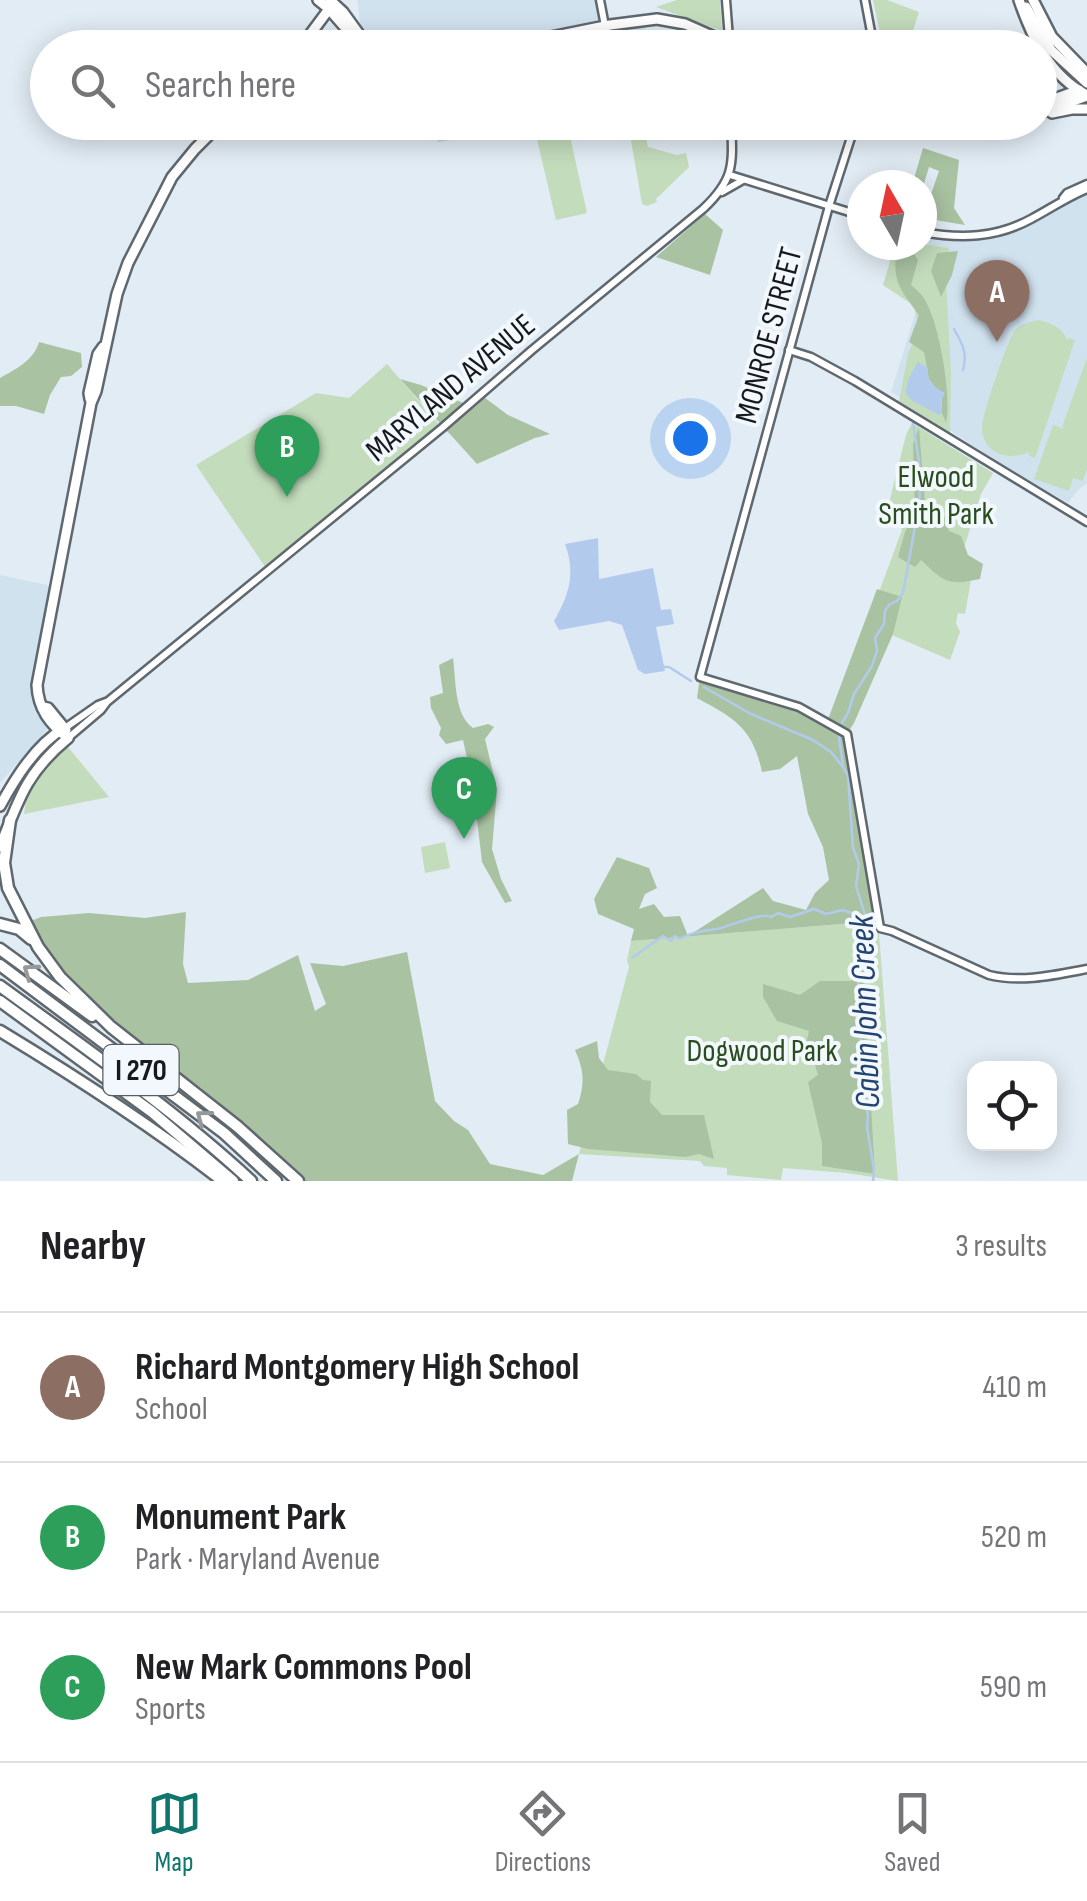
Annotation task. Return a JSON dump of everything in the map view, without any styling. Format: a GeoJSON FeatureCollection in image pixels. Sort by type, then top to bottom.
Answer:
{"type":"FeatureCollection","features":[{"type":"Feature","properties":{"kind":"highway"},"geometry":{"type":"LineString","coordinates":[[10,820],[5,875],[38,946],[60,977],[98,1015],[165,1070]]}},
{"type":"Feature","properties":{"kind":"highway"},"geometry":{"type":"LineString","coordinates":[[0,924],[19,929],[38,946]]}},
{"type":"Feature","properties":{"kind":"highway","name":"I 270"},"geometry":{"type":"LineString","coordinates":[[0,949],[165,1070],[238,1127],[298,1181]]}},
{"type":"Feature","properties":{"kind":"highway","name":"I 270"},"geometry":{"type":"LineString","coordinates":[[0,965],[224,1133],[276,1181]]}},
{"type":"Feature","properties":{"kind":"highway","name":"I 270"},"geometry":{"type":"LineString","coordinates":[[0,986],[218,1151],[250,1181]]}},
{"type":"Feature","properties":{"kind":"highway","name":"I 270"},"geometry":{"type":"LineString","coordinates":[[0,1001],[152,1112],[230,1181]]}},
{"type":"Feature","properties":{"kind":"highway"},"geometry":{"type":"LineString","coordinates":[[0,1031],[95,1089],[220,1178],[230,1181]]}},
{"type":"Feature","properties":{"kind":"main road"},"geometry":{"type":"LineString","coordinates":[[318,0],[333,2],[351,30]]}},
{"type":"Feature","properties":{"kind":"main road"},"geometry":{"type":"LineString","coordinates":[[1021,0],[1031,30]]}},
{"type":"Feature","properties":{"kind":"main road"},"geometry":{"type":"LineString","coordinates":[[1021,0],[1039,30]]}},
{"type":"Feature","properties":{"kind":"main road"},"geometry":{"type":"LineString","coordinates":[[1033,0],[1048,30]]}},
{"type":"Feature","properties":{"kind":"main road"},"geometry":{"type":"LineString","coordinates":[[313,30],[333,2]]}},
{"type":"Feature","properties":{"kind":"main road"},"geometry":{"type":"LineString","coordinates":[[585,30],[648,19],[669,20],[693,30]]}},
{"type":"Feature","properties":{"kind":"main road"},"geometry":{"type":"LineString","coordinates":[[1057,42],[1086,72]]}},
{"type":"Feature","properties":{"kind":"main road"},"geometry":{"type":"LineString","coordinates":[[1057,57],[1085,91]]}},
{"type":"Feature","properties":{"kind":"main road"},"geometry":{"type":"LineString","coordinates":[[1057,69],[1085,91]]}},
{"type":"Feature","properties":{"kind":"main road"},"geometry":{"type":"LineString","coordinates":[[1057,98],[1085,91]]}},
{"type":"Feature","properties":{"kind":"main road"},"geometry":{"type":"LineString","coordinates":[[1057,107],[1085,91]]}},
{"type":"Feature","properties":{"kind":"main road"},"geometry":{"type":"LineString","coordinates":[[1057,112],[1087,109]]}},
{"type":"Feature","properties":{"kind":"main road"},"geometry":{"type":"LineString","coordinates":[[64,732],[49,720],[37,685],[98,354],[104,345],[122,276],[161,196],[182,164],[205,140]]}},
{"type":"Feature","properties":{"kind":"main road"},"geometry":{"type":"LineString","coordinates":[[43,707],[48,708],[64,732]]}},
{"type":"Feature","properties":{"kind":"main road"},"geometry":{"type":"LineString","coordinates":[[0,806],[40,748],[49,720]]}},
{"type":"Feature","properties":{"kind":"main road"},"geometry":{"type":"LineString","coordinates":[[40,748],[64,732]]}},
{"type":"Feature","properties":{"kind":"main road"},"geometry":{"type":"LineString","coordinates":[[0,847],[19,798],[64,732]]}},
{"type":"Feature","properties":{"kind":"street"},"geometry":{"type":"LineString","coordinates":[[600,0],[605,26]]}},
{"type":"Feature","properties":{"kind":"street"},"geometry":{"type":"LineString","coordinates":[[726,0],[727,30]]}},
{"type":"Feature","properties":{"kind":"street"},"geometry":{"type":"LineString","coordinates":[[865,0],[871,30]]}},
{"type":"Feature","properties":{"kind":"street","name":"MARYLAND AVENUE"},"geometry":{"type":"LineString","coordinates":[[64,732],[101,710],[721,192],[730,175],[731,140]]}},
{"type":"Feature","properties":{"kind":"street","name":"MONROE STREET"},"geometry":{"type":"LineString","coordinates":[[850,140],[700,677],[799,707],[847,734],[880,928],[1002,978],[1034,978],[1087,969]]}},
{"type":"Feature","properties":{"kind":"street"},"geometry":{"type":"LineString","coordinates":[[730,175],[847,211]]}},
{"type":"Feature","properties":{"kind":"street"},"geometry":{"type":"LineString","coordinates":[[721,192],[742,180]]}},
{"type":"Feature","properties":{"kind":"street"},"geometry":{"type":"LineString","coordinates":[[937,234],[992,234],[1032,218],[1067,193],[1087,186]]}},
{"type":"Feature","properties":{"kind":"street"},"geometry":{"type":"LineString","coordinates":[[790,350],[858,383],[1087,522]]}},
{"type":"Feature","properties":{"kind":"shaded area"},"geometry":{"type":"Polygon","coordinates":[[[357,0],[600,0],[605,26],[643,20],[645,30],[361,30],[357,0]]]}},
{"type":"Feature","properties":{"kind":"shaded area"},"geometry":{"type":"Polygon","coordinates":[[[1087,191],[1087,483],[1068,503],[891,392],[922,292],[926,260],[937,260],[937,240],[978,241],[1015,232],[1087,191]]]}},
{"type":"Feature","properties":{"kind":"shaded area"},"geometry":{"type":"Polygon","coordinates":[[[0,575],[56,587],[37,693],[54,722],[0,783],[0,575]]]}},
{"type":"Feature","properties":{"kind":"green space"},"geometry":{"type":"Polygon","coordinates":[[[677,0],[720,0],[722,30],[719,30],[656,7],[677,0]]]}},
{"type":"Feature","properties":{"kind":"green space"},"geometry":{"type":"Polygon","coordinates":[[[873,0],[887,0],[919,12],[913,30],[880,30],[873,0]]]}},
{"type":"Feature","properties":{"kind":"green space"},"geometry":{"type":"Polygon","coordinates":[[[537,140],[571,140],[587,213],[556,220],[537,140]]]}},
{"type":"Feature","properties":{"kind":"green space"},"geometry":{"type":"Polygon","coordinates":[[[631,140],[647,140],[648,147],[677,155],[686,153],[689,167],[657,202],[642,204],[631,140]]]}},
{"type":"Feature","properties":{"kind":"green space"},"geometry":{"type":"Polygon","coordinates":[[[923,148],[959,160],[954,208],[965,225],[937,220],[939,171],[929,167],[916,170],[923,148]]]}},
{"type":"Feature","properties":{"kind":"green space"},"geometry":{"type":"Polygon","coordinates":[[[705,214],[723,230],[710,275],[656,257],[705,214]]]}},
{"type":"Feature","properties":{"kind":"green space","name":"Elwood Smith Park"},"geometry":{"type":"Polygon","coordinates":[[[937,246],[949,248],[946,280],[950,433],[899,401],[908,354],[920,327],[913,305],[883,285],[890,260],[937,260],[937,246]]]}},
{"type":"Feature","properties":{"kind":"green space"},"geometry":{"type":"Polygon","coordinates":[[[958,251],[941,297],[931,271],[937,253],[958,251]]]}},
{"type":"Feature","properties":{"kind":"green space"},"geometry":{"type":"Polygon","coordinates":[[[896,260],[918,260],[911,285],[929,308],[939,340],[947,395],[946,423],[942,396],[929,379],[924,352],[909,342],[919,315],[898,283],[896,260]]]}},
{"type":"Feature","properties":{"kind":"green space"},"geometry":{"type":"Polygon","coordinates":[[[1038,320],[1056,326],[1067,340],[1075,340],[1035,458],[1029,452],[1005,455],[987,444],[983,420],[1012,335],[1021,326],[1038,320]]]}},
{"type":"Feature","properties":{"kind":"green space"},"geometry":{"type":"Polygon","coordinates":[[[39,342],[81,353],[82,367],[71,376],[61,377],[44,414],[0,406],[0,378],[29,359],[39,342]]]}},
{"type":"Feature","properties":{"kind":"green space"},"geometry":{"type":"Polygon","coordinates":[[[1087,358],[1087,469],[1083,481],[1073,478],[1069,491],[1034,479],[1053,425],[1065,429],[1062,427],[1087,358]]]}},
{"type":"Feature","properties":{"kind":"green space"},"geometry":{"type":"Polygon","coordinates":[[[387,364],[442,428],[268,571],[196,465],[316,393],[349,398],[387,364]]]}},
{"type":"Feature","properties":{"kind":"green space"},"geometry":{"type":"Polygon","coordinates":[[[400,379],[468,405],[481,395],[508,415],[550,434],[477,464],[400,379]]]}},
{"type":"Feature","properties":{"kind":"green space","name":"Elwood Smith Park"},"geometry":{"type":"Polygon","coordinates":[[[912,423],[993,473],[981,494],[957,570],[971,580],[965,614],[958,613],[956,623],[960,632],[950,660],[885,632],[832,719],[902,530],[895,515],[887,511],[912,423]]]}},
{"type":"Feature","properties":{"kind":"green space"},"geometry":{"type":"Polygon","coordinates":[[[919,428],[925,503],[945,517],[949,531],[961,536],[968,555],[983,564],[980,579],[947,580],[921,560],[915,567],[898,557],[915,512],[913,444],[919,428]]]}},
{"type":"Feature","properties":{"kind":"green space"},"geometry":{"type":"Polygon","coordinates":[[[877,589],[902,597],[893,634],[847,734],[878,921],[631,941],[634,929],[598,914],[594,899],[617,857],[649,868],[657,888],[645,894],[639,909],[654,904],[664,917],[680,916],[688,936],[763,888],[773,901],[806,910],[815,893],[829,880],[823,847],[808,814],[797,756],[780,769],[762,772],[753,745],[740,726],[697,698],[700,677],[766,695],[827,722],[877,589]]]}},
{"type":"Feature","properties":{"kind":"green space"},"geometry":{"type":"Polygon","coordinates":[[[453,658],[462,715],[473,728],[488,724],[494,727],[485,739],[497,789],[492,849],[512,901],[505,903],[482,862],[476,811],[467,802],[449,806],[443,784],[471,776],[463,740],[446,744],[431,708],[430,697],[443,693],[439,665],[453,658]]]}},
{"type":"Feature","properties":{"kind":"green space"},"geometry":{"type":"Polygon","coordinates":[[[68,747],[109,797],[24,814],[29,780],[68,747]]]}},
{"type":"Feature","properties":{"kind":"green space"},"geometry":{"type":"Polygon","coordinates":[[[445,842],[450,868],[425,873],[421,847],[445,842]]]}},
{"type":"Feature","properties":{"kind":"green space"},"geometry":{"type":"Polygon","coordinates":[[[186,912],[183,964],[188,983],[248,980],[298,955],[315,1011],[326,1004],[310,963],[343,966],[407,952],[435,1101],[468,1130],[490,1164],[543,1175],[579,1154],[572,1181],[298,1181],[111,1027],[60,977],[26,923],[41,917],[89,913],[145,918],[186,912]]]}},
{"type":"Feature","properties":{"kind":"green space","name":"Dogwood Park"},"geometry":{"type":"Polygon","coordinates":[[[878,921],[898,1181],[783,1168],[781,1180],[727,1175],[727,1168],[704,1166],[700,1161],[579,1154],[629,967],[631,941],[878,921]]]}},
{"type":"Feature","properties":{"kind":"green space"},"geometry":{"type":"Polygon","coordinates":[[[857,936],[868,945],[864,984],[875,1174],[822,1166],[822,1143],[808,1082],[818,1075],[814,1061],[803,1055],[809,1031],[777,1021],[763,997],[763,984],[800,995],[820,981],[851,981],[857,936]]]}},
{"type":"Feature","properties":{"kind":"green space"},"geometry":{"type":"Polygon","coordinates":[[[597,1041],[599,1058],[608,1070],[636,1074],[651,1081],[650,1102],[662,1115],[704,1115],[714,1159],[699,1154],[686,1157],[568,1144],[567,1110],[578,1104],[582,1083],[575,1050],[597,1041]]]}},
{"type":"Feature","properties":{"kind":"water"},"geometry":{"type":"Polygon","coordinates":[[[918,362],[928,368],[930,380],[945,393],[939,415],[913,400],[906,391],[918,362]]]}},
{"type":"Feature","properties":{"kind":"water"},"geometry":{"type":"Polygon","coordinates":[[[598,538],[599,579],[653,568],[661,610],[671,609],[674,624],[656,627],[665,671],[645,674],[638,670],[622,625],[609,621],[559,630],[554,621],[569,584],[565,544],[598,538]]]}},
{"type":"Feature","properties":{"kind":"waterway"},"geometry":{"type":"LineString","coordinates":[[954,329],[964,353],[963,370]]}},
{"type":"Feature","properties":{"kind":"waterway"},"geometry":{"type":"LineString","coordinates":[[842,723],[872,666],[877,651],[875,638],[884,624],[885,611],[903,593],[920,515],[919,461],[913,423]]}},
{"type":"Feature","properties":{"kind":"waterway","name":"Cabin John Creek"},"geometry":{"type":"LineString","coordinates":[[661,667],[669,667],[691,681]]}},
{"type":"Feature","properties":{"kind":"waterway","name":"Cabin John Creek"},"geometry":{"type":"LineString","coordinates":[[704,687],[751,714],[813,740],[831,752],[848,776],[853,848],[859,864],[856,886],[866,918],[862,923],[864,948],[858,983],[864,1009],[859,1033],[864,1055],[861,1064],[867,1081],[863,1100],[868,1114],[873,1181]]}},
{"type":"Feature","properties":{"kind":"waterway"},"geometry":{"type":"LineString","coordinates":[[839,737],[843,765]]}},
{"type":"Feature","properties":{"kind":"waterway"},"geometry":{"type":"LineString","coordinates":[[632,958],[663,936],[671,941],[675,936],[680,939],[778,913],[790,917],[814,909],[826,914],[843,910],[866,918]]}},
{"type":"Feature","properties":{"kind":"place","name":"Richard Montgomery High School"},"geometry":{"type":"Point","coordinates":[997,342]}},
{"type":"Feature","properties":{"kind":"place","name":"Monument Park"},"geometry":{"type":"Point","coordinates":[287,497]}},
{"type":"Feature","properties":{"kind":"place","name":"New Mark Commons Pool"},"geometry":{"type":"Point","coordinates":[464,839]}}]}
